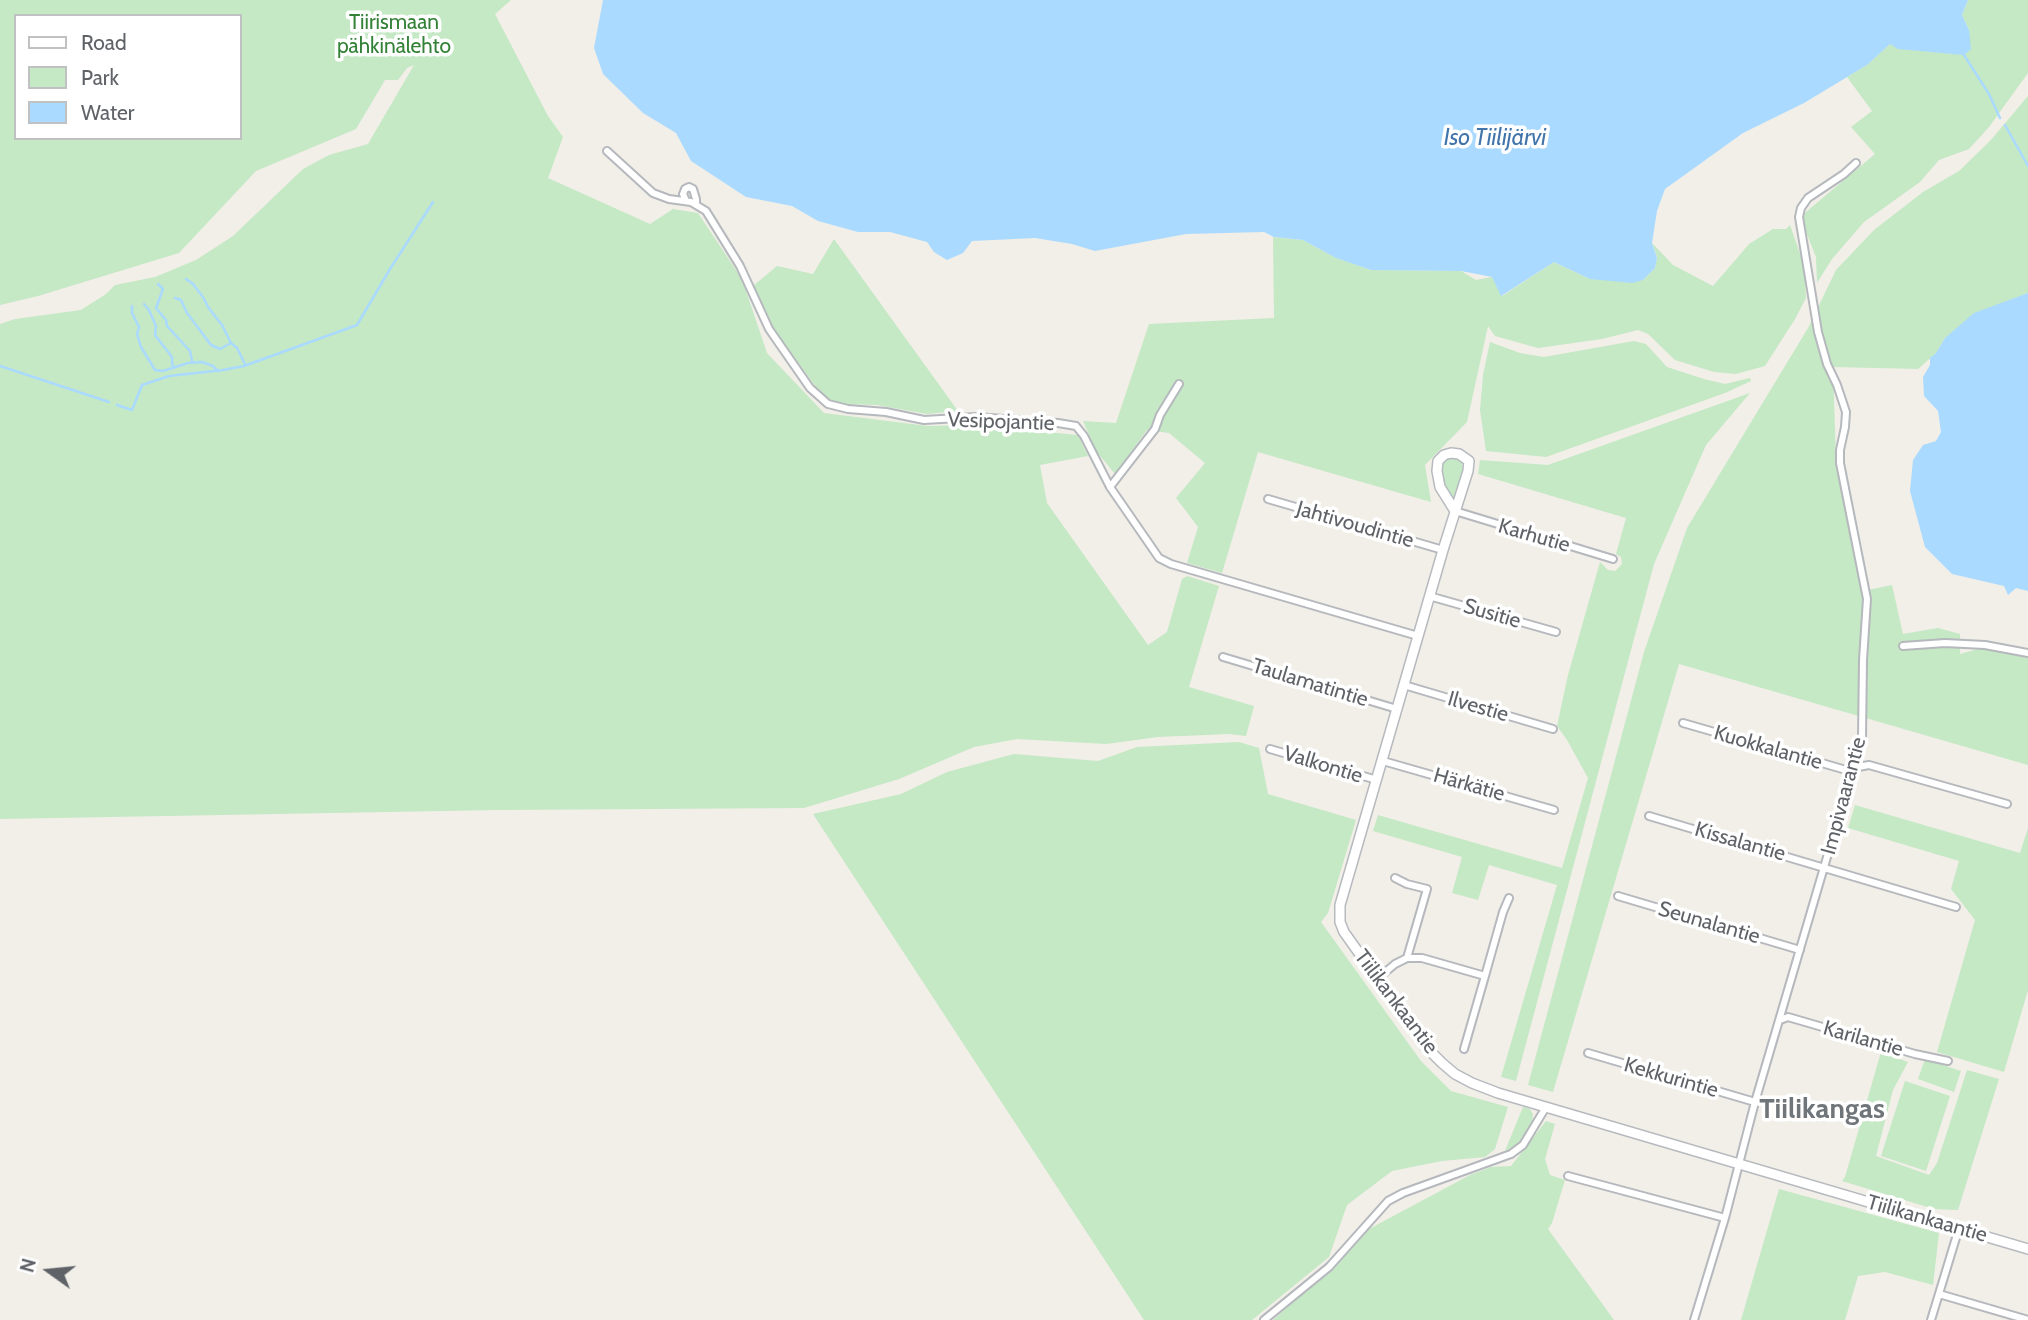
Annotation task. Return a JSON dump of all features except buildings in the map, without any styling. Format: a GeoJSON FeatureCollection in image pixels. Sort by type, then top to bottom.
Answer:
{"type":"FeatureCollection","features":[{"type":"Feature","properties":{"kind":"street","name":"Vesipojantie"},"geometry":{"type":"LineString","coordinates":[[607,151],[653,193],[695,204],[706,211],[745,277],[769,329],[820,398],[837,407],[924,419],[976,417],[1076,426],[1084,436],[1110,487],[1159,558],[1171,564],[1418,636]]}},
{"type":"Feature","properties":{"kind":"street","name":"Impivaarantie"},"geometry":{"type":"LineString","coordinates":[[1694,1320],[1800,950],[1828,868],[1862,738],[1867,599],[1840,463],[1846,412],[1818,332],[1800,217],[1801,208],[1808,198],[1856,163]]}},
{"type":"Feature","properties":{"kind":"street","name":"Vesipojantie"},"geometry":{"type":"LineString","coordinates":[[685,201],[683,194],[689,187],[693,189],[695,204]]}},
{"type":"Feature","properties":{"kind":"street"},"geometry":{"type":"LineString","coordinates":[[1110,487],[1155,429],[1160,415],[1179,384]]}},
{"type":"Feature","properties":{"kind":"street","name":"Tiilikankaantie"},"geometry":{"type":"LineString","coordinates":[[1455,511],[1440,487],[1437,471],[1438,461],[1451,453],[1459,454],[1469,461],[1468,471],[1340,905],[1340,922],[1344,932],[1425,1046],[1448,1069],[1483,1088],[2028,1248]]}},
{"type":"Feature","properties":{"kind":"street","name":"Jahtivoudintie"},"geometry":{"type":"LineString","coordinates":[[1268,499],[1443,551]]}},
{"type":"Feature","properties":{"kind":"street","name":"Karhutie"},"geometry":{"type":"LineString","coordinates":[[1455,511],[1613,559]]}},
{"type":"Feature","properties":{"kind":"street","name":"Susitie"},"geometry":{"type":"LineString","coordinates":[[1429,596],[1556,632]]}},
{"type":"Feature","properties":{"kind":"street"},"geometry":{"type":"LineString","coordinates":[[1903,646],[1945,643],[1985,645],[2028,653]]}},
{"type":"Feature","properties":{"kind":"street","name":"Taulamatintie"},"geometry":{"type":"LineString","coordinates":[[1223,657],[1397,709]]}},
{"type":"Feature","properties":{"kind":"street","name":"Ilvestie"},"geometry":{"type":"LineString","coordinates":[[1404,685],[1553,729]]}},
{"type":"Feature","properties":{"kind":"street","name":"Kuokkalantie"},"geometry":{"type":"LineString","coordinates":[[1683,723],[1853,772]]}},
{"type":"Feature","properties":{"kind":"street","name":"Valkontie"},"geometry":{"type":"LineString","coordinates":[[1270,749],[1377,780]]}},
{"type":"Feature","properties":{"kind":"street","name":"Härkätie"},"geometry":{"type":"LineString","coordinates":[[1383,761],[1555,810]]}},
{"type":"Feature","properties":{"kind":"street"},"geometry":{"type":"LineString","coordinates":[[1853,772],[1858,767],[1869,765],[2007,804]]}},
{"type":"Feature","properties":{"kind":"street","name":"Kissalantie"},"geometry":{"type":"LineString","coordinates":[[1649,816],[1956,906]]}},
{"type":"Feature","properties":{"kind":"street"},"geometry":{"type":"LineString","coordinates":[[1395,878],[1427,889],[1407,958]]}},
{"type":"Feature","properties":{"kind":"street","name":"Seunalantie"},"geometry":{"type":"LineString","coordinates":[[1618,897],[1800,950]]}},
{"type":"Feature","properties":{"kind":"street"},"geometry":{"type":"LineString","coordinates":[[1464,1049],[1509,898]]}},
{"type":"Feature","properties":{"kind":"street"},"geometry":{"type":"LineString","coordinates":[[1377,979],[1407,958],[1422,958],[1485,976]]}},
{"type":"Feature","properties":{"kind":"street","name":"Karilantie"},"geometry":{"type":"LineString","coordinates":[[1780,1020],[1788,1017],[1915,1054],[1948,1060]]}},
{"type":"Feature","properties":{"kind":"street","name":"Kekkurintie"},"geometry":{"type":"LineString","coordinates":[[1588,1053],[1755,1102]]}},
{"type":"Feature","properties":{"kind":"street"},"geometry":{"type":"LineString","coordinates":[[1264,1320],[1329,1267],[1388,1201],[1403,1193],[1511,1154],[1523,1145],[1546,1107]]}},
{"type":"Feature","properties":{"kind":"street"},"geometry":{"type":"LineString","coordinates":[[1568,1176],[1725,1218]]}},
{"type":"Feature","properties":{"kind":"street"},"geometry":{"type":"LineString","coordinates":[[1931,1320],[1958,1228]]}},
{"type":"Feature","properties":{"kind":"street"},"geometry":{"type":"LineString","coordinates":[[1939,1294],[2028,1320]]}},
{"type":"Feature","properties":{"kind":"green space","name":"Tiirismaan pähkinälehto"},"geometry":{"type":"Polygon","coordinates":[[[0,0],[511,0],[495,14],[548,116],[563,137],[548,178],[650,224],[673,209],[698,213],[742,279],[767,353],[824,413],[928,426],[971,425],[1078,435],[1088,456],[1040,465],[1047,503],[1148,645],[1167,632],[1182,579],[1187,576],[1219,586],[1189,687],[1254,706],[1246,736],[1229,734],[1158,737],[1106,744],[1017,739],[974,747],[899,779],[804,808],[498,810],[0,819],[0,324],[15,319],[81,310],[115,285],[155,277],[196,260],[233,236],[303,169],[329,155],[368,144],[414,65],[407,68],[398,80],[385,80],[356,129],[256,171],[179,253],[0,305],[0,0]]]}},
{"type":"Feature","properties":{"kind":"green space"},"geometry":{"type":"Polygon","coordinates":[[[1968,0],[2028,0],[2028,73],[1989,127],[1969,149],[1939,160],[1920,182],[1864,222],[1832,259],[1817,283],[1816,257],[1800,217],[1875,154],[1851,127],[1872,111],[1847,77],[1867,65],[1890,44],[1969,30],[1962,15],[1968,0]]]}},
{"type":"Feature","properties":{"kind":"green space"},"geometry":{"type":"Polygon","coordinates":[[[2028,96],[2028,293],[2005,302],[1945,338],[1936,353],[1918,369],[1833,367],[1836,461],[1863,591],[1892,585],[1903,634],[1938,628],[1960,634],[1960,654],[1985,647],[2028,656],[2028,765],[1679,664],[1553,1092],[1528,1085],[1644,652],[1687,528],[1808,328],[1836,270],[1874,230],[1923,192],[1959,171],[1990,141],[2028,96]]]}},
{"type":"Feature","properties":{"kind":"green space"},"geometry":{"type":"Polygon","coordinates":[[[1790,225],[1804,265],[1806,298],[1765,366],[1736,374],[1714,372],[1675,360],[1648,334],[1638,330],[1602,339],[1538,348],[1495,336],[1488,326],[1467,422],[1425,465],[1431,502],[1258,452],[1222,573],[1187,563],[1198,527],[1176,498],[1205,463],[1169,433],[1147,430],[1115,474],[1096,451],[1083,421],[1116,423],[1149,324],[1274,318],[1273,237],[1303,240],[1336,258],[1371,270],[1461,271],[1476,280],[1492,277],[1502,296],[1554,262],[1590,279],[1643,280],[1655,268],[1657,257],[1652,243],[1673,265],[1713,286],[1749,244],[1773,229],[1786,229],[1790,225]]]}},
{"type":"Feature","properties":{"kind":"green space"},"geometry":{"type":"Polygon","coordinates":[[[834,239],[958,411],[927,414],[877,405],[842,404],[824,398],[772,327],[753,286],[777,266],[813,274],[834,239]]]}},
{"type":"Feature","properties":{"kind":"green space"},"geometry":{"type":"Polygon","coordinates":[[[1634,341],[1646,344],[1667,367],[1725,384],[1750,378],[1751,381],[1725,393],[1546,457],[1486,451],[1480,410],[1483,375],[1490,342],[1520,353],[1544,357],[1634,341]]]}},
{"type":"Feature","properties":{"kind":"green space"},"geometry":{"type":"Polygon","coordinates":[[[1750,393],[1706,445],[1654,564],[1516,1081],[1501,1077],[1557,885],[1489,865],[1478,900],[1452,893],[1462,857],[1373,831],[1378,815],[1562,868],[1588,778],[1557,726],[1568,675],[1600,562],[1608,570],[1615,571],[1622,564],[1621,557],[1616,554],[1626,518],[1478,474],[1480,460],[1548,465],[1750,393]]]}},
{"type":"Feature","properties":{"kind":"green space"},"geometry":{"type":"Polygon","coordinates":[[[1450,456],[1461,459],[1463,467],[1454,503],[1440,478],[1441,466],[1450,456]]]}},
{"type":"Feature","properties":{"kind":"green space"},"geometry":{"type":"Polygon","coordinates":[[[1239,742],[1259,748],[1268,794],[1356,820],[1328,913],[1321,922],[1421,1061],[1451,1091],[1508,1107],[1495,1149],[1485,1157],[1442,1161],[1392,1171],[1347,1205],[1329,1257],[1252,1320],[1144,1320],[813,814],[901,794],[947,772],[1014,754],[1098,761],[1137,747],[1239,742]]]}},
{"type":"Feature","properties":{"kind":"green space"},"geometry":{"type":"Polygon","coordinates":[[[1855,805],[2020,853],[2028,828],[2028,990],[2004,1072],[1937,1052],[1975,920],[1951,889],[1959,861],[1848,828],[1855,805]]]}},
{"type":"Feature","properties":{"kind":"green space"},"geometry":{"type":"Polygon","coordinates":[[[1881,1052],[1908,1062],[1893,1090],[1876,1156],[1929,1175],[1937,1163],[1967,1070],[1999,1079],[1958,1210],[1934,1209],[1842,1181],[1881,1052]]]}},
{"type":"Feature","properties":{"kind":"green space"},"geometry":{"type":"Polygon","coordinates":[[[1925,1059],[1961,1071],[1954,1092],[1918,1079],[1925,1059]]]}},
{"type":"Feature","properties":{"kind":"green space"},"geometry":{"type":"Polygon","coordinates":[[[1905,1081],[1950,1096],[1926,1171],[1881,1156],[1905,1081]]]}},
{"type":"Feature","properties":{"kind":"green space"},"geometry":{"type":"Polygon","coordinates":[[[1523,1107],[1530,1109],[1533,1114],[1532,1122],[1520,1144],[1505,1151],[1523,1107]]]}},
{"type":"Feature","properties":{"kind":"green space"},"geometry":{"type":"Polygon","coordinates":[[[1546,1121],[1555,1124],[1545,1159],[1550,1175],[1565,1180],[1548,1229],[1614,1320],[1273,1320],[1331,1272],[1369,1229],[1470,1175],[1491,1167],[1511,1166],[1546,1121]]]}},
{"type":"Feature","properties":{"kind":"green space"},"geometry":{"type":"Polygon","coordinates":[[[1779,1189],[1939,1233],[1933,1285],[1885,1272],[1858,1276],[1845,1320],[1741,1320],[1779,1189]]]}},
{"type":"Feature","properties":{"kind":"water","name":"Iso Tiilijärvi"},"geometry":{"type":"Polygon","coordinates":[[[603,0],[1968,0],[1962,15],[1969,30],[1971,49],[1964,55],[1898,49],[1890,44],[1867,65],[1804,103],[1743,133],[1665,189],[1657,211],[1652,243],[1657,258],[1655,268],[1643,280],[1632,283],[1590,279],[1554,262],[1501,296],[1492,277],[1461,271],[1371,270],[1336,258],[1303,240],[1274,237],[1264,232],[1186,234],[1095,251],[1035,238],[972,241],[963,253],[947,260],[934,252],[927,242],[890,232],[858,232],[818,221],[792,206],[746,197],[691,161],[676,133],[643,113],[603,74],[594,48],[603,0]]]}},
{"type":"Feature","properties":{"kind":"water"},"geometry":{"type":"Polygon","coordinates":[[[2028,293],[2028,591],[2016,588],[2008,595],[2004,586],[1952,574],[1925,547],[1910,491],[1913,460],[1923,445],[1936,441],[1941,432],[1938,411],[1924,396],[1923,377],[1930,365],[1930,358],[1945,338],[1974,313],[2028,293]]]}},
{"type":"Feature","properties":{"kind":"waterway"},"geometry":{"type":"LineString","coordinates":[[1964,55],[1989,94],[2000,118]]}},
{"type":"Feature","properties":{"kind":"waterway"},"geometry":{"type":"LineString","coordinates":[[2005,125],[2028,166]]}},
{"type":"Feature","properties":{"kind":"waterway"},"geometry":{"type":"LineString","coordinates":[[117,405],[132,410],[142,385],[169,376],[244,366],[357,325],[433,202]]}},
{"type":"Feature","properties":{"kind":"waterway"},"geometry":{"type":"LineString","coordinates":[[186,279],[203,297],[245,364]]}},
{"type":"Feature","properties":{"kind":"waterway"},"geometry":{"type":"LineString","coordinates":[[158,284],[163,289],[156,308],[166,320],[167,326],[190,351],[192,361]]}},
{"type":"Feature","properties":{"kind":"waterway"},"geometry":{"type":"LineString","coordinates":[[175,298],[181,300],[187,313],[211,345],[220,349],[231,343]]}},
{"type":"Feature","properties":{"kind":"waterway"},"geometry":{"type":"LineString","coordinates":[[144,304],[156,326],[155,335],[172,357],[174,368]]}},
{"type":"Feature","properties":{"kind":"waterway"},"geometry":{"type":"LineString","coordinates":[[132,306],[132,313],[139,327],[137,334],[141,347],[155,370],[163,371],[188,363],[202,362],[218,371]]}},
{"type":"Feature","properties":{"kind":"waterway"},"geometry":{"type":"LineString","coordinates":[[0,366],[109,402]]}},
{"type":"Feature","properties":{"kind":"district","name":"Tiilikangas"},"geometry":{"type":"Point","coordinates":[1822,1110]}}]}
